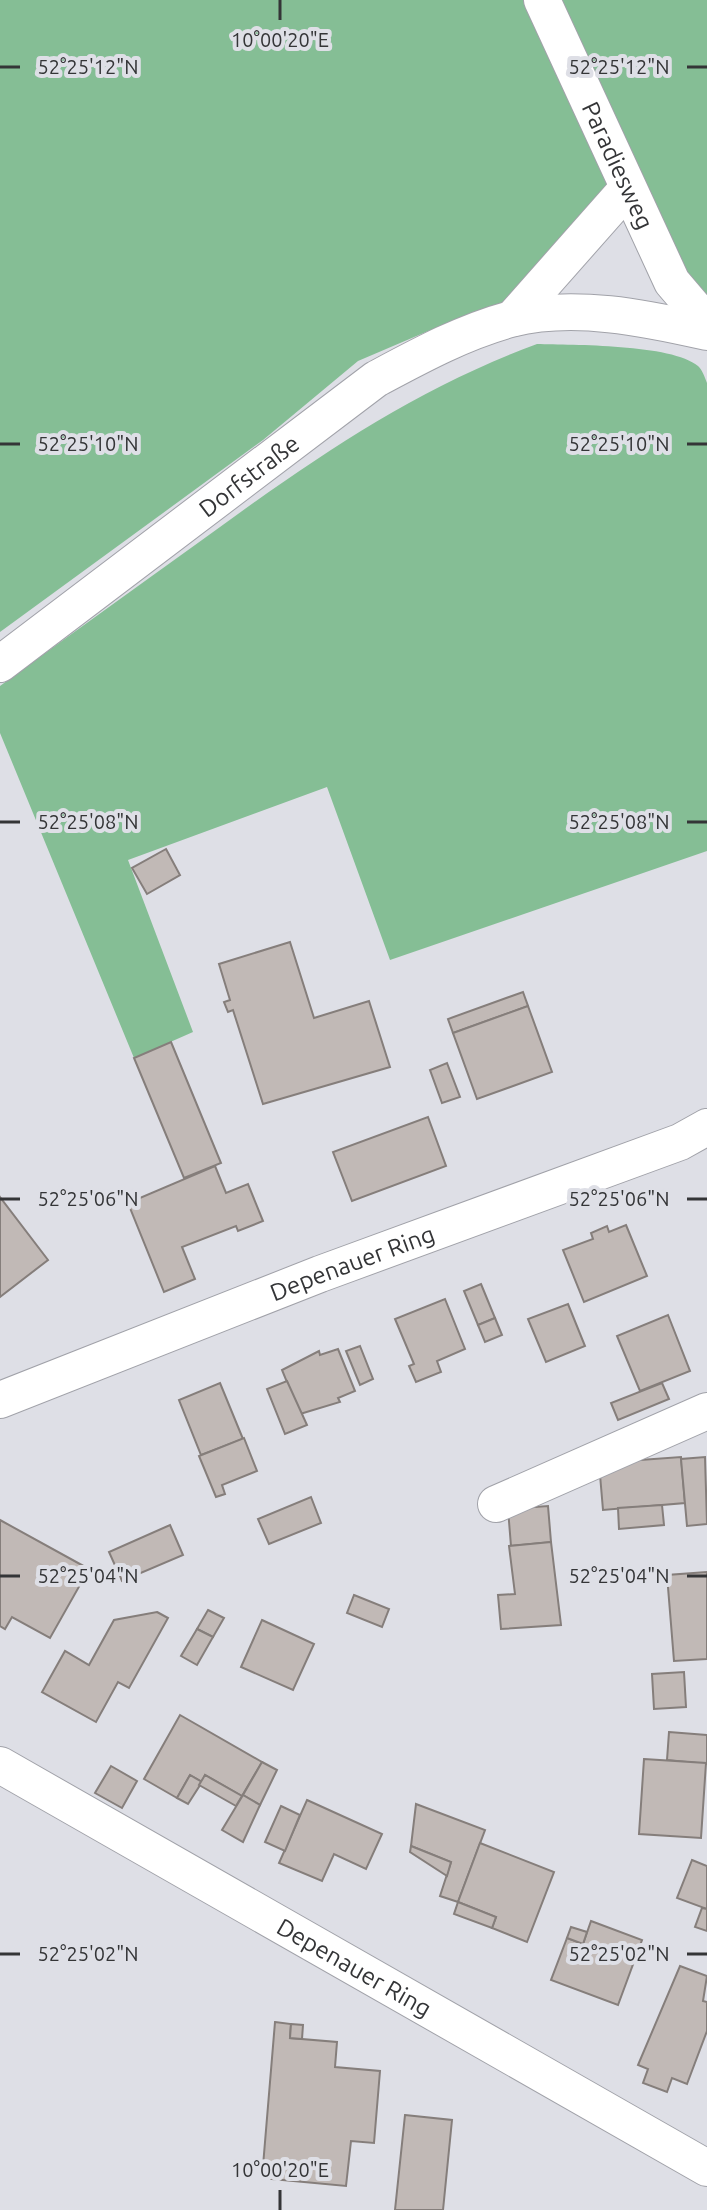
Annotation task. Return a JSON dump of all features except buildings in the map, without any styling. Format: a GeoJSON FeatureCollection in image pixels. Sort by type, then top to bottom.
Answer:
{"type":"FeatureCollection","features":[{"type":"Feature","properties":{"kind":"street","name":"Paradiesweg"},"geometry":{"type":"LineString","coordinates":[[542,0],[672,282],[707,323]]}},
{"type":"Feature","properties":{"kind":"street","name":"Dorfstraße"},"geometry":{"type":"LineString","coordinates":[[513,318],[627,189]]}},
{"type":"Feature","properties":{"kind":"street","name":"Dorfstraße"},"geometry":{"type":"LineString","coordinates":[[0,664],[376,379],[444,343],[513,318],[579,313],[658,322],[707,332]]}},
{"type":"Feature","properties":{"kind":"street","name":"Depenauer Ring"},"geometry":{"type":"LineString","coordinates":[[0,1400],[320,1274],[680,1142],[707,1127]]}},
{"type":"Feature","properties":{"kind":"street"},"geometry":{"type":"LineString","coordinates":[[496,1504],[707,1411]]}},
{"type":"Feature","properties":{"kind":"street","name":"Depenauer Ring"},"geometry":{"type":"LineString","coordinates":[[0,1765],[707,2168]]}},
{"type":"Feature","properties":{"kind":"green space"},"geometry":{"type":"Polygon","coordinates":[[[0,0],[529,0],[612,185],[505,307],[454,320],[358,361],[263,440],[0,632],[0,0]]]}},
{"type":"Feature","properties":{"kind":"green space"},"geometry":{"type":"Polygon","coordinates":[[[556,0],[707,0],[707,300],[692,282],[556,0]]]}},
{"type":"Feature","properties":{"kind":"green space"},"geometry":{"type":"Polygon","coordinates":[[[537,344],[621,347],[667,353],[698,366],[707,383],[707,851],[390,960],[327,787],[128,860],[193,1032],[134,1058],[0,733],[0,686],[322,456],[447,383],[537,344]]]}}]}
